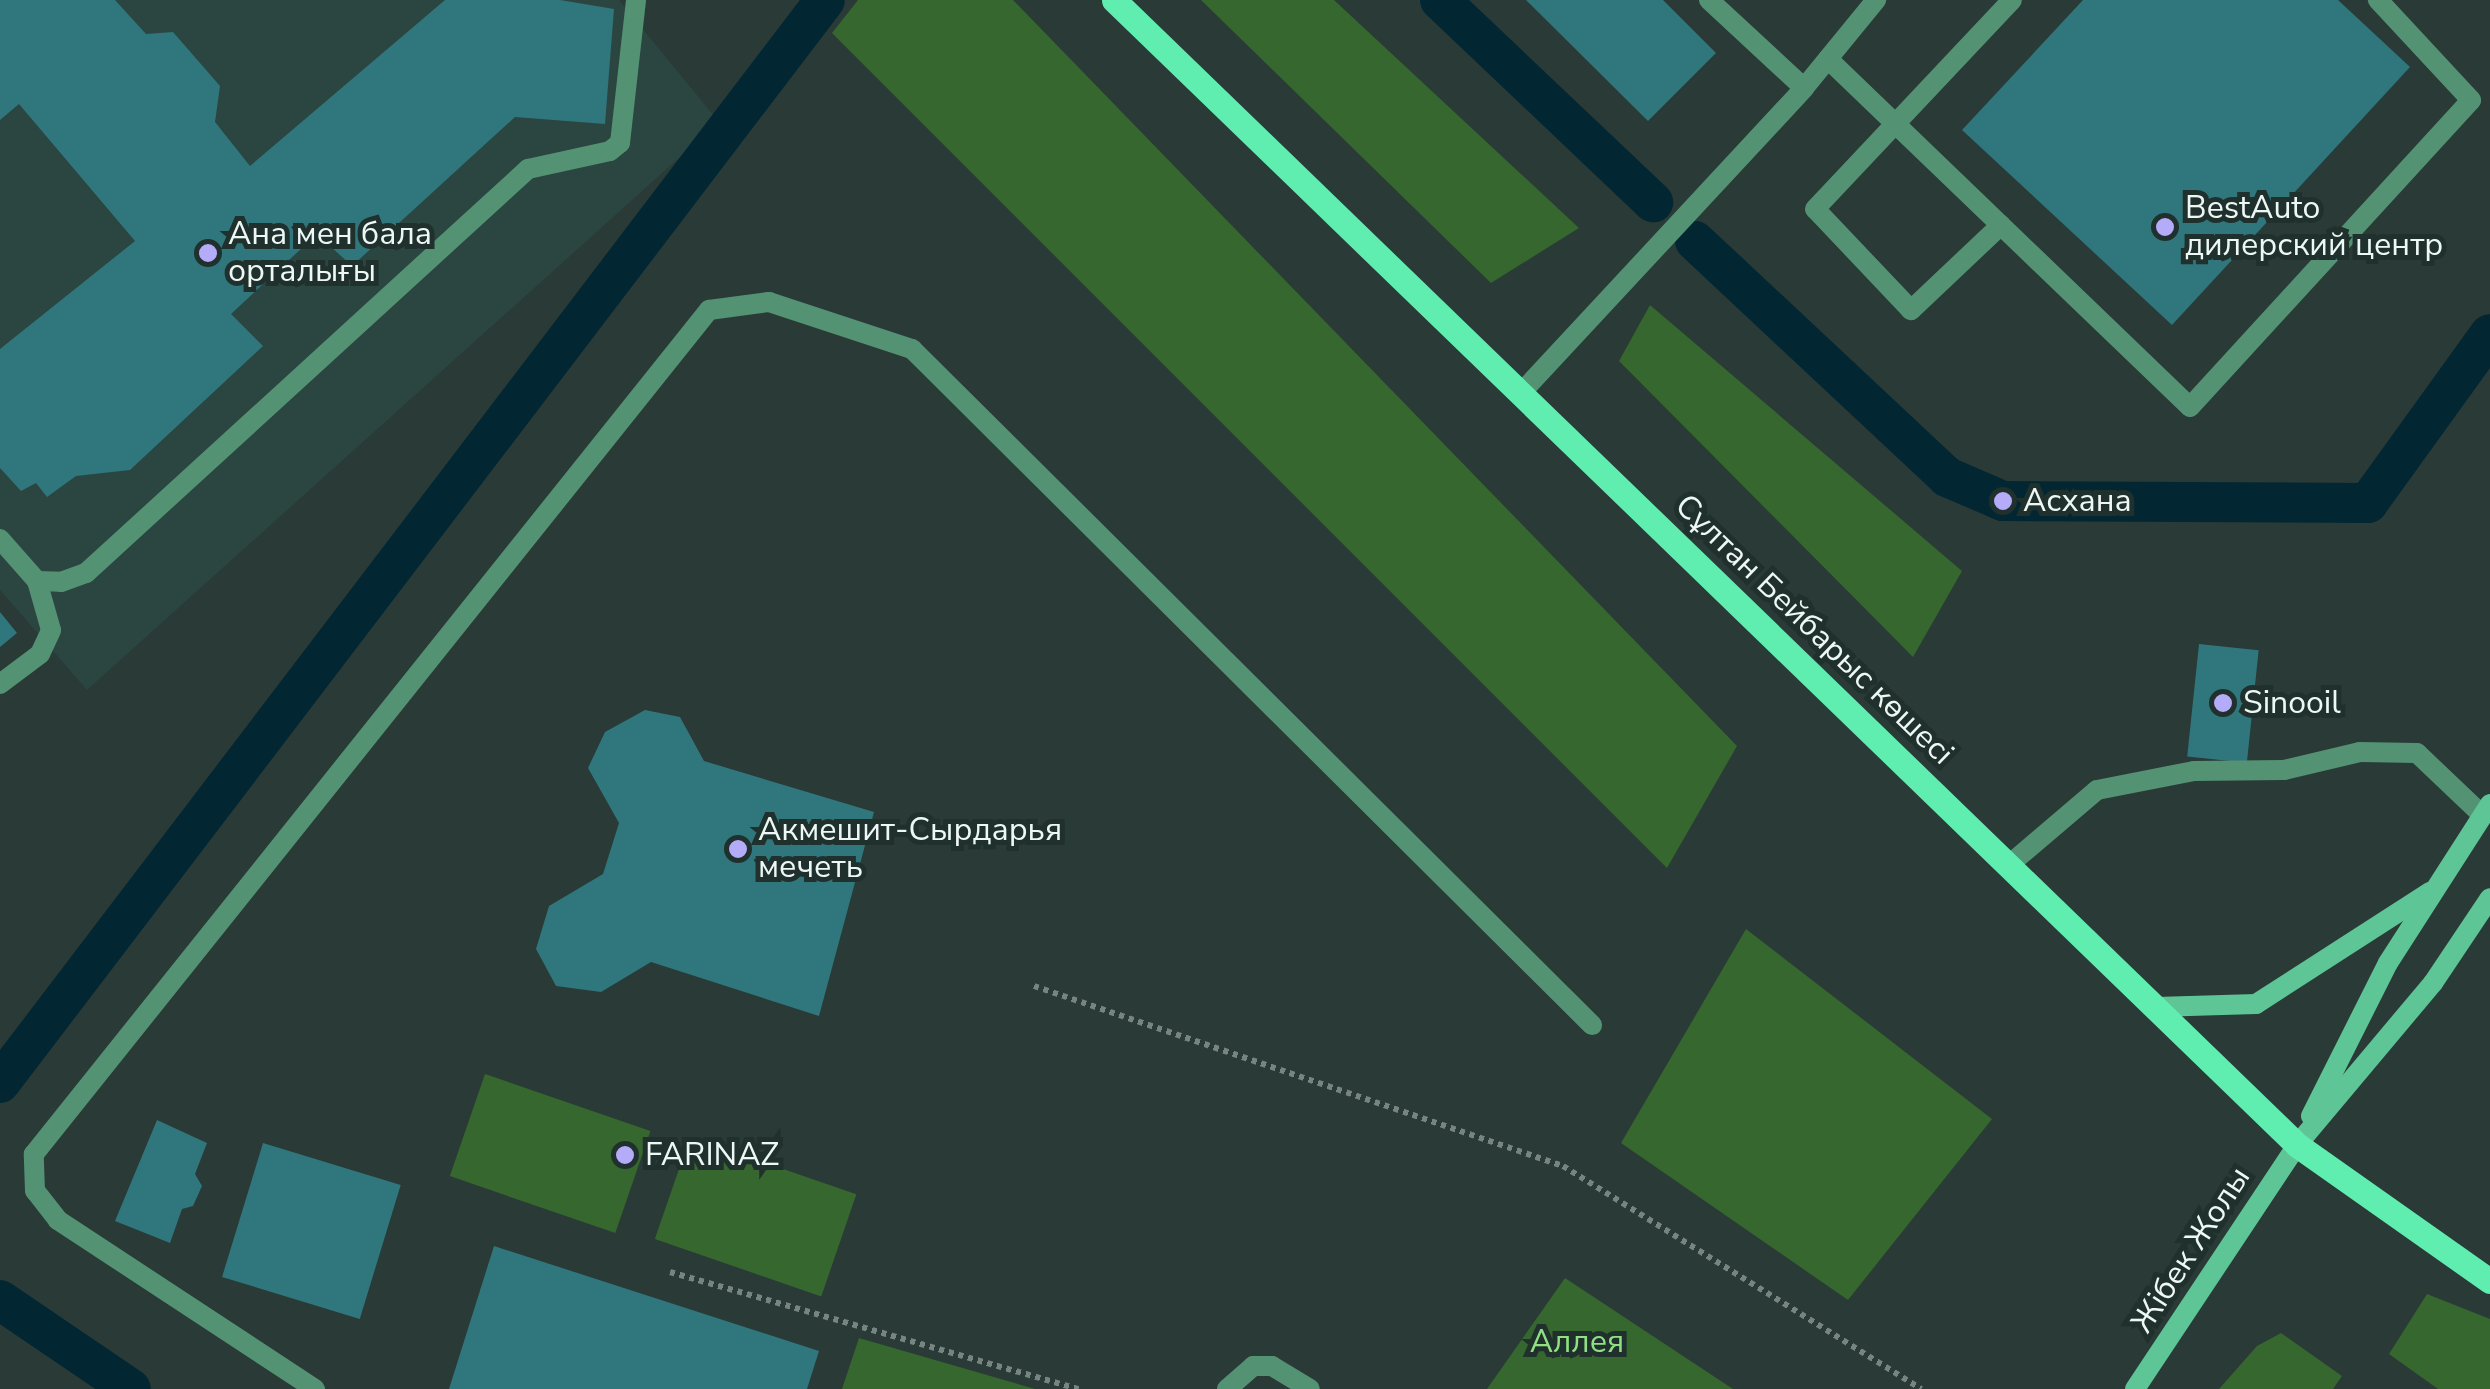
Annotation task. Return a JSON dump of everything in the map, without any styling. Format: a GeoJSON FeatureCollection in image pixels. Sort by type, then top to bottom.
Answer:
{"type":"FeatureCollection","features":[{"type":"Feature","properties":{"kind":"main road","name":"Сұлтан Бейбарыс көшесі"},"geometry":{"type":"LineString","coordinates":[[1114,0],[2297,1144],[2490,1281]]}},
{"type":"Feature","properties":{"kind":"main road"},"geometry":{"type":"LineString","coordinates":[[2297,1144],[2388,963],[2486,810]]}},
{"type":"Feature","properties":{"kind":"main road"},"geometry":{"type":"LineString","coordinates":[[2156,1007],[2256,1004],[2436,888]]}},
{"type":"Feature","properties":{"kind":"main road"},"geometry":{"type":"LineString","coordinates":[[2297,1144],[2433,983],[2490,898]]}},
{"type":"Feature","properties":{"kind":"main road","name":"Жібек Жолы"},"geometry":{"type":"LineString","coordinates":[[2135,1389],[2297,1144]]}},
{"type":"Feature","properties":{"kind":"lane"},"geometry":{"type":"LineString","coordinates":[[36,581],[86,573],[528,169],[610,151],[620,142],[636,0]]}},
{"type":"Feature","properties":{"kind":"lane"},"geometry":{"type":"LineString","coordinates":[[1709,0],[1804,88]]}},
{"type":"Feature","properties":{"kind":"lane"},"geometry":{"type":"LineString","coordinates":[[1521,393],[1804,88],[1876,0]]}},
{"type":"Feature","properties":{"kind":"lane"},"geometry":{"type":"LineString","coordinates":[[2000,225],[1911,310],[1815,209],[2012,0]]}},
{"type":"Feature","properties":{"kind":"lane"},"geometry":{"type":"LineString","coordinates":[[1828,59],[2190,408],[2471,100],[2378,0]]}},
{"type":"Feature","properties":{"kind":"lane"},"geometry":{"type":"LineString","coordinates":[[316,1389],[58,1220],[35,1190],[34,1154],[709,310],[769,302],[912,349],[1592,1025]]}},
{"type":"Feature","properties":{"kind":"lane"},"geometry":{"type":"LineString","coordinates":[[0,539],[36,581],[51,630],[40,654],[0,684]]}},
{"type":"Feature","properties":{"kind":"lane"},"geometry":{"type":"LineString","coordinates":[[2010,864],[2098,790],[2194,771],[2284,770],[2360,752],[2416,753],[2486,810]]}},
{"type":"Feature","properties":{"kind":"lane"},"geometry":{"type":"LineString","coordinates":[[1227,1389],[1253,1366],[1272,1366],[1310,1389]]}},
{"type":"Feature","properties":{"kind":"path"},"geometry":{"type":"LineString","coordinates":[[1034,986],[1563,1166],[1921,1389]]}},
{"type":"Feature","properties":{"kind":"path"},"geometry":{"type":"LineString","coordinates":[[670,1272],[1078,1389]]}},
{"type":"Feature","properties":{"kind":"shaded area"},"geometry":{"type":"Polygon","coordinates":[[[0,0],[619,0],[719,122],[87,690],[0,590],[0,0]]]}},
{"type":"Feature","properties":{"kind":"green space"},"geometry":{"type":"Polygon","coordinates":[[[858,0],[1013,0],[1737,746],[1667,868],[832,33],[858,0]]]}},
{"type":"Feature","properties":{"kind":"green space"},"geometry":{"type":"Polygon","coordinates":[[[1201,0],[1334,0],[1579,228],[1491,283],[1201,0]]]}},
{"type":"Feature","properties":{"kind":"green space"},"geometry":{"type":"Polygon","coordinates":[[[1650,305],[1962,571],[1913,657],[1619,361],[1650,305]]]}},
{"type":"Feature","properties":{"kind":"green space"},"geometry":{"type":"Polygon","coordinates":[[[1746,929],[1992,1119],[1848,1300],[1621,1143],[1746,929]]]}},
{"type":"Feature","properties":{"kind":"green space"},"geometry":{"type":"Polygon","coordinates":[[[485,1074],[650,1131],[615,1233],[450,1176],[485,1074]]]}},
{"type":"Feature","properties":{"kind":"green space"},"geometry":{"type":"Polygon","coordinates":[[[690,1137],[856,1194],[821,1296],[655,1239],[690,1137]]]}},
{"type":"Feature","properties":{"kind":"green space","name":"Аллея"},"geometry":{"type":"Polygon","coordinates":[[[1565,1278],[1733,1389],[1487,1389],[1565,1278]]]}},
{"type":"Feature","properties":{"kind":"green space"},"geometry":{"type":"Polygon","coordinates":[[[2427,1294],[2490,1319],[2490,1389],[2438,1389],[2389,1354],[2427,1294]]]}},
{"type":"Feature","properties":{"kind":"green space"},"geometry":{"type":"Polygon","coordinates":[[[2281,1333],[2342,1376],[2333,1389],[2219,1389],[2257,1346],[2281,1333]]]}},
{"type":"Feature","properties":{"kind":"green space"},"geometry":{"type":"Polygon","coordinates":[[[859,1338],[1035,1389],[842,1389],[859,1338]]]}},
{"type":"Feature","properties":{"kind":"building","name":"Ана мен бала орталығы"},"geometry":{"type":"Polygon","coordinates":[[[0,0],[115,0],[146,34],[173,32],[220,86],[215,122],[250,166],[445,0],[560,0],[614,9],[605,124],[515,117],[352,266],[317,234],[231,314],[263,346],[130,470],[76,476],[47,497],[36,483],[21,491],[0,468],[0,349],[135,241],[19,104],[0,120],[0,0]]]}},
{"type":"Feature","properties":{"kind":"building"},"geometry":{"type":"Polygon","coordinates":[[[1526,0],[1663,0],[1716,53],[1648,121],[1526,0]]]}},
{"type":"Feature","properties":{"kind":"building","name":"BestAuto дилерский центр"},"geometry":{"type":"Polygon","coordinates":[[[2083,0],[2338,0],[2410,67],[2172,325],[1962,130],[2083,0]]]}},
{"type":"Feature","properties":{"kind":"building"},"geometry":{"type":"Polygon","coordinates":[[[0,612],[17,633],[0,647],[0,612]]]}},
{"type":"Feature","properties":{"kind":"building","name":"Sinooil"},"geometry":{"type":"Polygon","coordinates":[[[2199,644],[2259,650],[2247,763],[2187,756],[2199,644]]]}},
{"type":"Feature","properties":{"kind":"building","name":"Акмешит-Сырдарья мечеть"},"geometry":{"type":"Polygon","coordinates":[[[645,710],[680,717],[704,761],[874,812],[819,1016],[651,962],[601,992],[556,986],[536,949],[549,906],[603,874],[619,823],[588,768],[605,732],[645,710]]]}},
{"type":"Feature","properties":{"kind":"building"},"geometry":{"type":"Polygon","coordinates":[[[157,1120],[207,1143],[195,1174],[202,1186],[193,1206],[182,1209],[170,1243],[115,1221],[157,1120]]]}},
{"type":"Feature","properties":{"kind":"building"},"geometry":{"type":"Polygon","coordinates":[[[263,1143],[401,1185],[360,1319],[222,1277],[263,1143]]]}},
{"type":"Feature","properties":{"kind":"building"},"geometry":{"type":"Polygon","coordinates":[[[494,1246],[819,1351],[807,1389],[449,1389],[494,1246]]]}},
{"type":"Feature","properties":{"kind":"waterway"},"geometry":{"type":"LineString","coordinates":[[0,1083],[825,0]]}},
{"type":"Feature","properties":{"kind":"waterway"},"geometry":{"type":"LineString","coordinates":[[1440,0],[1653,202]]}},
{"type":"Feature","properties":{"kind":"waterway"},"geometry":{"type":"LineString","coordinates":[[1695,241],[1947,477],[2003,501],[2368,503],[2490,334]]}},
{"type":"Feature","properties":{"kind":"waterway"},"geometry":{"type":"LineString","coordinates":[[0,1300],[131,1389]]}},
{"type":"Feature","properties":{"kind":"place","name":"BestAuto дилерский центр"},"geometry":{"type":"Point","coordinates":[2165,227]}},
{"type":"Feature","properties":{"kind":"place","name":"Ана мен бала орталығы"},"geometry":{"type":"Point","coordinates":[208,253]}},
{"type":"Feature","properties":{"kind":"place","name":"Асхана"},"geometry":{"type":"Point","coordinates":[2003,501]}},
{"type":"Feature","properties":{"kind":"place","name":"Sinooil"},"geometry":{"type":"Point","coordinates":[2223,703]}},
{"type":"Feature","properties":{"kind":"place","name":"Акмешит-Сырдарья мечеть"},"geometry":{"type":"Point","coordinates":[738,849]}},
{"type":"Feature","properties":{"kind":"place","name":"FARINAZ"},"geometry":{"type":"Point","coordinates":[625,1155]}}]}
